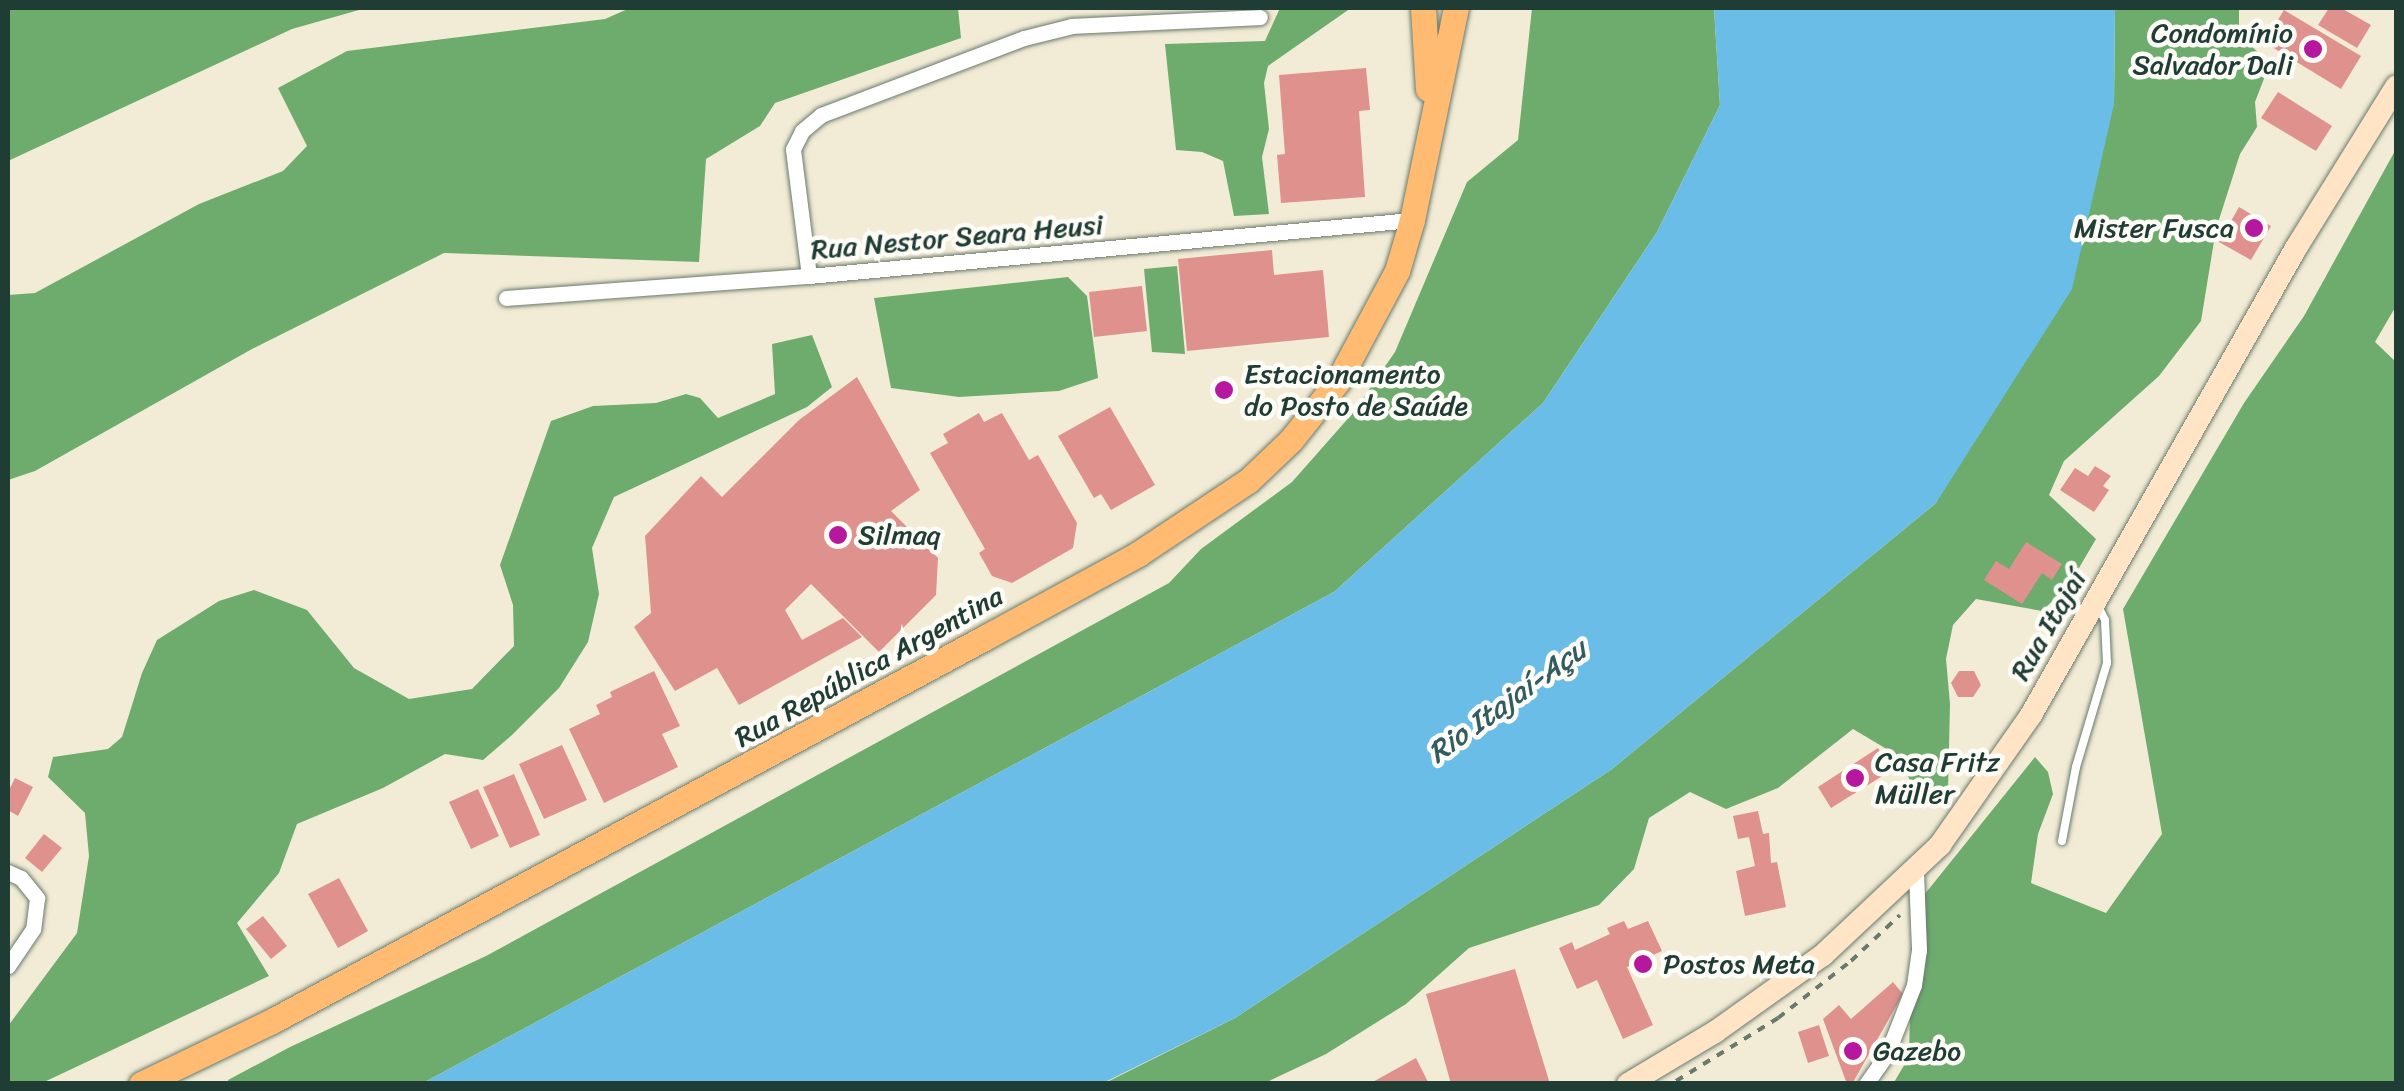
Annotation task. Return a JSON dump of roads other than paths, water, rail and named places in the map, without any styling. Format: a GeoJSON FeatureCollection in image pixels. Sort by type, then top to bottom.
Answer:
{"type":"FeatureCollection","features":[{"type":"Feature","properties":{"kind":"main road","name":"Rua República Argentina"},"geometry":{"type":"LineString","coordinates":[[1423,8],[1430,118]]}},
{"type":"Feature","properties":{"kind":"main road","name":"Rua República Argentina"},"geometry":{"type":"LineString","coordinates":[[141,1084],[272,1021],[545,877],[1120,564],[1204,513],[1291,440],[1338,381],[1380,310],[1412,220],[1430,118],[1456,8]]}},
{"type":"Feature","properties":{"kind":"main road","name":"Rua Itajaí"},"geometry":{"type":"LineString","coordinates":[[1628,1084],[1780,988],[1823,956],[1916,872],[2031,715],[2296,248],[2396,87]]}},
{"type":"Feature","properties":{"kind":"street"},"geometry":{"type":"LineString","coordinates":[[809,276],[794,148],[802,131],[821,114],[1024,38],[1072,26],[1260,17]]}},
{"type":"Feature","properties":{"kind":"street","name":"Rua Nestor Seara Heusi"},"geometry":{"type":"LineString","coordinates":[[506,298],[809,276],[1412,220]]}},
{"type":"Feature","properties":{"kind":"street"},"geometry":{"type":"LineString","coordinates":[[8,872],[21,878],[37,898],[33,930],[8,966]]}},
{"type":"Feature","properties":{"kind":"street"},"geometry":{"type":"LineString","coordinates":[[1866,1084],[1887,1054],[1914,985],[1919,950],[1916,872]]}},
{"type":"Feature","properties":{"kind":"lane"},"geometry":{"type":"LineString","coordinates":[[2062,841],[2076,768],[2107,662],[2105,620],[2096,603]]}},
{"type":"Feature","properties":{"kind":"water","name":"Rio Itajaí-Açu"},"geometry":{"type":"Polygon","coordinates":[[[1714,8],[2115,8],[2114,104],[2072,289],[1936,503],[1612,769],[1235,1018],[1103,1083],[423,1083],[1334,592],[1543,403],[1657,232],[1720,105],[1714,8]]]}},
{"type":"Feature","properties":{"kind":"place","name":"Condomínio Salvador Dali"},"geometry":{"type":"Point","coordinates":[2313,49]}},
{"type":"Feature","properties":{"kind":"place","name":"Mister Fusca"},"geometry":{"type":"Point","coordinates":[2254,228]}},
{"type":"Feature","properties":{"kind":"place","name":"Estacionamento do Posto de Saúde"},"geometry":{"type":"Point","coordinates":[1224,390]}},
{"type":"Feature","properties":{"kind":"place","name":"Silmaq"},"geometry":{"type":"Point","coordinates":[838,535]}},
{"type":"Feature","properties":{"kind":"place","name":"Casa Fritz Müller"},"geometry":{"type":"Point","coordinates":[1855,778]}},
{"type":"Feature","properties":{"kind":"place","name":"Postos Meta"},"geometry":{"type":"Point","coordinates":[1643,964]}},
{"type":"Feature","properties":{"kind":"place","name":"Gazebo"},"geometry":{"type":"Point","coordinates":[1853,1051]}}]}
